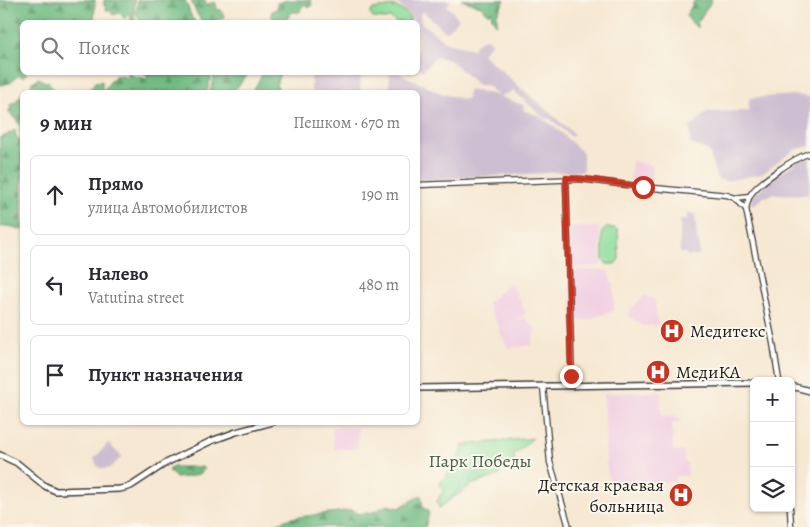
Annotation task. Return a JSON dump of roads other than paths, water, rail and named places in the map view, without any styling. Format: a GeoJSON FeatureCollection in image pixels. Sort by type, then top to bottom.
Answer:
{"type":"FeatureCollection","features":[{"type":"Feature","properties":{"kind":"main road"},"geometry":{"type":"LineString","coordinates":[[420,388],[750,383]]}},
{"type":"Feature","properties":{"kind":"main road"},"geometry":{"type":"LineString","coordinates":[[795,387],[810,391]]}},
{"type":"Feature","properties":{"kind":"main road"},"geometry":{"type":"LineString","coordinates":[[0,454],[13,460],[45,486],[56,491],[114,490],[131,486],[166,462],[211,441],[262,425]]}},
{"type":"Feature","properties":{"kind":"street"},"geometry":{"type":"LineString","coordinates":[[778,377],[746,209],[750,196],[760,186],[793,160],[810,153]]}},
{"type":"Feature","properties":{"kind":"street"},"geometry":{"type":"LineString","coordinates":[[420,185],[566,178],[723,194],[735,198],[750,196]]}},
{"type":"Feature","properties":{"kind":"street"},"geometry":{"type":"LineString","coordinates":[[566,178],[572,386]]}},
{"type":"Feature","properties":{"kind":"street"},"geometry":{"type":"LineString","coordinates":[[735,198],[746,209]]}},
{"type":"Feature","properties":{"kind":"street"},"geometry":{"type":"LineString","coordinates":[[543,386],[550,462],[569,527]]}},
{"type":"Feature","properties":{"kind":"street"},"geometry":{"type":"LineString","coordinates":[[790,512],[791,527]]}},
{"type":"Feature","properties":{"kind":"waterway"},"geometry":{"type":"LineString","coordinates":[[479,471],[487,466]]}},
{"type":"Feature","properties":{"kind":"waterway"},"geometry":{"type":"LineString","coordinates":[[446,499],[454,495],[461,484],[465,481],[468,482],[477,473]]}},
{"type":"Feature","properties":{"kind":"place","name":"Медитекс"},"geometry":{"type":"Point","coordinates":[672,331]}},
{"type":"Feature","properties":{"kind":"place","name":"МедиКА"},"geometry":{"type":"Point","coordinates":[658,372]}},
{"type":"Feature","properties":{"kind":"place","name":"Детская краевая больница"},"geometry":{"type":"Point","coordinates":[681,495]}},
{"type":"Feature","properties":{"kind":"park label","name":"Парк Победы"},"geometry":{"type":"Point","coordinates":[480,461]}}]}
